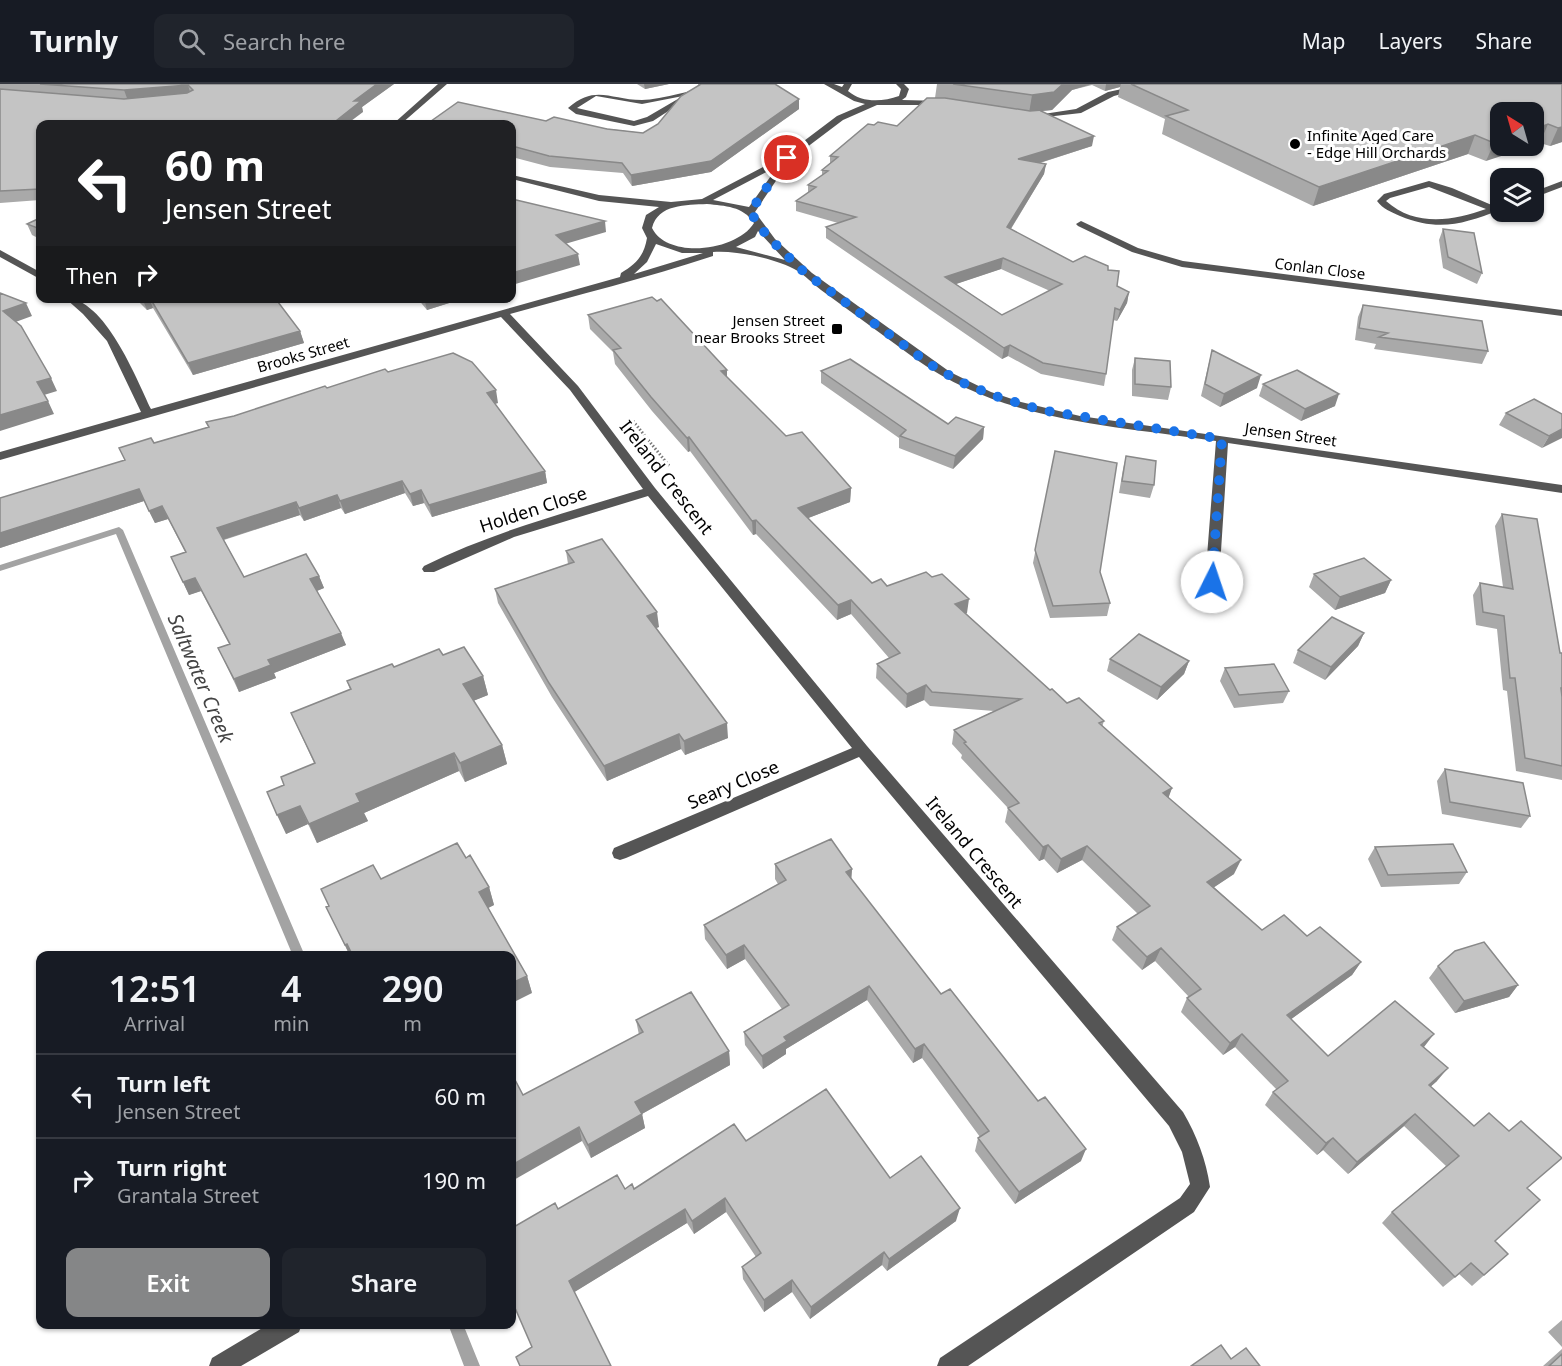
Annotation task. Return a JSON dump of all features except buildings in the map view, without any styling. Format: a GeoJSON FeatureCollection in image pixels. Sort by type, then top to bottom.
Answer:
{"type":"FeatureCollection","features":[{"type":"Feature","properties":{"kind":"street"},"geometry":{"type":"LineString","coordinates":[[402,120],[443,84]]}},
{"type":"Feature","properties":{"kind":"street"},"geometry":{"type":"LineString","coordinates":[[697,92],[650,119],[634,124],[579,112],[572,108],[588,96],[596,94],[642,102],[731,84]]}},
{"type":"Feature","properties":{"kind":"street"},"geometry":{"type":"LineString","coordinates":[[828,84],[857,100],[955,105]]}},
{"type":"Feature","properties":{"kind":"street"},"geometry":{"type":"LineString","coordinates":[[1018,116],[1043,116],[1078,111],[1111,94],[1155,84]]}},
{"type":"Feature","properties":{"kind":"street"},"geometry":{"type":"LineString","coordinates":[[724,248],[703,251],[677,248],[652,237],[647,230],[648,222],[659,211],[724,192],[787,158],[840,118],[902,96],[906,91],[902,85]]}},
{"type":"Feature","properties":{"kind":"street"},"geometry":{"type":"LineString","coordinates":[[902,85],[944,104]]}},
{"type":"Feature","properties":{"kind":"street"},"geometry":{"type":"LineString","coordinates":[[840,118],[845,95]]}},
{"type":"Feature","properties":{"kind":"street"},"geometry":{"type":"LineString","coordinates":[[697,201],[731,204],[750,212],[787,158]]}},
{"type":"Feature","properties":{"kind":"street"},"geometry":{"type":"LineString","coordinates":[[516,178],[599,198],[672,206]]}},
{"type":"Feature","properties":{"kind":"street"},"geometry":{"type":"LineString","coordinates":[[1428,184],[1497,208],[1458,223],[1439,224],[1414,220],[1389,208],[1381,201],[1387,196],[1428,184]]}},
{"type":"Feature","properties":{"kind":"street"},"geometry":{"type":"LineString","coordinates":[[1544,191],[1562,184]]}},
{"type":"Feature","properties":{"kind":"street"},"geometry":{"type":"LineString","coordinates":[[599,198],[648,222]]}},
{"type":"Feature","properties":{"kind":"street","name":"Jensen Street"},"geometry":{"type":"LineString","coordinates":[[750,212],[767,236],[804,272]]}},
{"type":"Feature","properties":{"kind":"street","name":"Brooks Street"},"geometry":{"type":"LineString","coordinates":[[0,456],[614,281],[659,271],[747,239],[756,231],[758,223]]}},
{"type":"Feature","properties":{"kind":"street","name":"Conlan Close"},"geometry":{"type":"LineString","coordinates":[[1081,224],[1135,250],[1182,264],[1562,314]]}},
{"type":"Feature","properties":{"kind":"street","name":"Brooks Street"},"geometry":{"type":"LineString","coordinates":[[614,281],[636,269],[645,261],[650,255],[652,237]]}},
{"type":"Feature","properties":{"kind":"street","name":"Jensen Street"},"geometry":{"type":"LineString","coordinates":[[724,248],[784,261],[804,272],[931,365],[978,390],[1015,403],[1068,416],[1562,489]]}},
{"type":"Feature","properties":{"kind":"street"},"geometry":{"type":"LineString","coordinates":[[0,254],[36,272]]}},
{"type":"Feature","properties":{"kind":"street"},"geometry":{"type":"LineString","coordinates":[[76,303],[112,340],[148,414]]}},
{"type":"Feature","properties":{"kind":"street","name":"Ireland Crescent"},"geometry":{"type":"LineString","coordinates":[[503,313],[574,388],[651,491],[862,750],[1176,1119],[1191,1143],[1198,1165],[1200,1187],[1186,1205],[948,1366]]}},
{"type":"Feature","properties":{"kind":"street"},"geometry":{"type":"LineString","coordinates":[[1212,582],[1222,439]]}},
{"type":"Feature","properties":{"kind":"street","name":"Holden Close"},"geometry":{"type":"LineString","coordinates":[[429,570],[456,554],[487,542],[651,491]]}},
{"type":"Feature","properties":{"kind":"street","name":"Seary Close"},"geometry":{"type":"LineString","coordinates":[[620,853],[862,750]]}},
{"type":"Feature","properties":{"kind":"street"},"geometry":{"type":"LineString","coordinates":[[220,1366],[283,1329]]}},
{"type":"Feature","properties":{"kind":"path"},"geometry":{"type":"LineString","coordinates":[[633,421],[670,467]]}},
{"type":"Feature","properties":{"kind":"waterway","name":"Saltwater Creek"},"geometry":{"type":"LineString","coordinates":[[0,568],[119,530],[297,951]]}},
{"type":"Feature","properties":{"kind":"waterway","name":"Saltwater Creek"},"geometry":{"type":"LineString","coordinates":[[457,1329],[472,1366]]}},
{"type":"Feature","properties":{"kind":"place","name":"Infinite Aged Care - Edge Hill Orchards"},"geometry":{"type":"Point","coordinates":[1295,144]}},
{"type":"Feature","properties":{"kind":"place","name":"Jensen Street near Brooks Street"},"geometry":{"type":"Point","coordinates":[837,329]}},
{"type":"Feature","properties":{"kind":"route"},"geometry":{"type":"LineString","coordinates":[[787,158],[750,212],[767,236],[804,272],[931,365],[978,390],[1041,410],[1222,439],[1212,582]]}}]}
